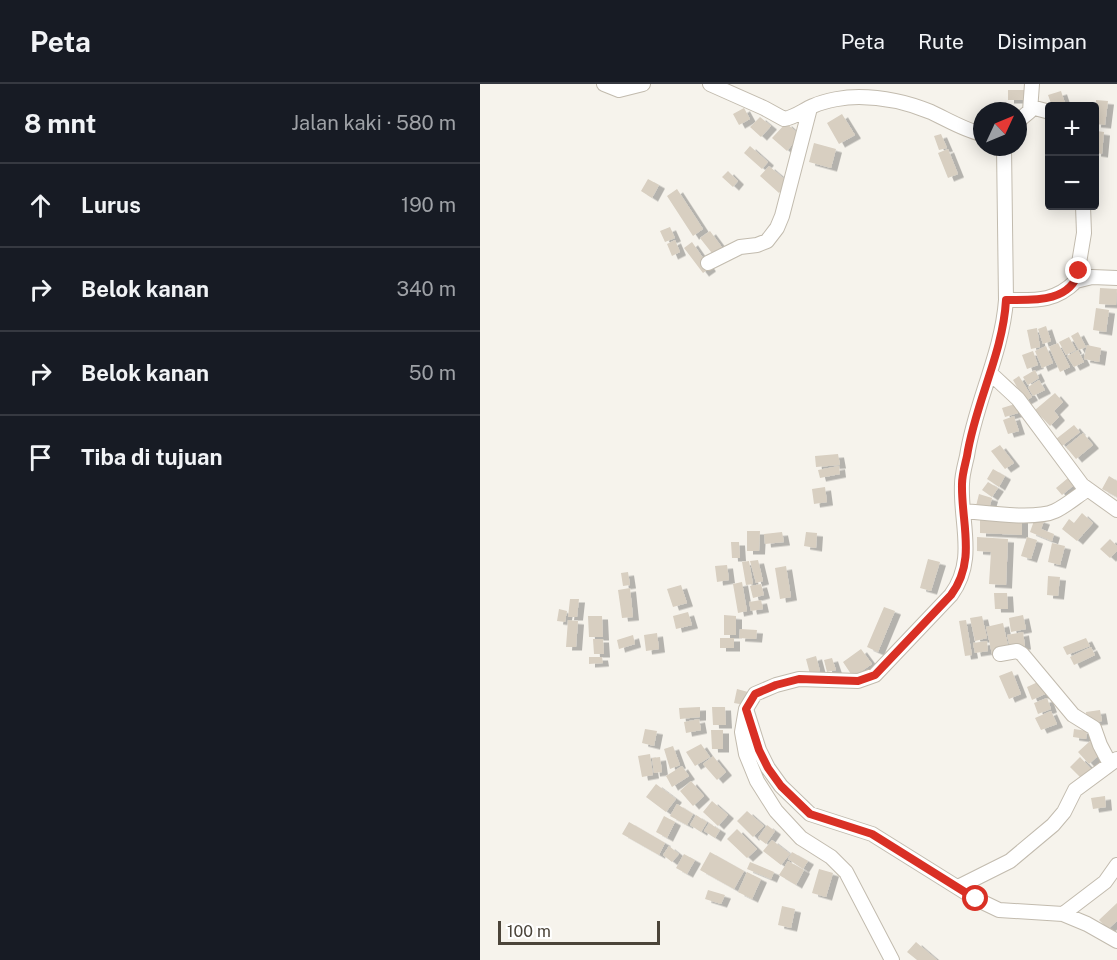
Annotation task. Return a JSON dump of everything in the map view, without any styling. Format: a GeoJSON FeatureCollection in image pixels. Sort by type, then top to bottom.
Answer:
{"type":"FeatureCollection","features":[{"type":"Feature","properties":{"kind":"street"},"geometry":{"type":"LineString","coordinates":[[604,84],[619,90],[643,84]]}},
{"type":"Feature","properties":{"kind":"street"},"geometry":{"type":"LineString","coordinates":[[710,84],[784,119],[793,118],[826,102],[858,97],[886,99],[929,112],[973,132]]}},
{"type":"Feature","properties":{"kind":"street"},"geometry":{"type":"LineString","coordinates":[[1027,114],[1031,107],[1032,84]]}},
{"type":"Feature","properties":{"kind":"street"},"geometry":{"type":"LineString","coordinates":[[1031,107],[1045,111]]}},
{"type":"Feature","properties":{"kind":"street"},"geometry":{"type":"LineString","coordinates":[[708,263],[735,249],[767,241],[777,228],[810,108]]}},
{"type":"Feature","properties":{"kind":"street"},"geometry":{"type":"LineString","coordinates":[[892,960],[846,872],[831,857],[801,838],[776,811],[757,781],[746,754],[742,732],[746,709],[755,694],[776,685],[799,679],[858,681],[875,675],[951,595],[960,582],[964,566],[962,483],[972,428],[1004,320],[1006,300],[1004,156]]}},
{"type":"Feature","properties":{"kind":"street"},"geometry":{"type":"LineString","coordinates":[[1076,281],[1084,233],[1083,210]]}},
{"type":"Feature","properties":{"kind":"street"},"geometry":{"type":"LineString","coordinates":[[1006,300],[1051,298],[1076,281],[1092,277],[1117,278]]}},
{"type":"Feature","properties":{"kind":"street"},"geometry":{"type":"LineString","coordinates":[[990,373],[1017,399],[1087,490],[1117,510]]}},
{"type":"Feature","properties":{"kind":"street"},"geometry":{"type":"LineString","coordinates":[[964,512],[1003,515],[1055,512],[1087,490]]}},
{"type":"Feature","properties":{"kind":"street"},"geometry":{"type":"LineString","coordinates":[[958,887],[1010,861],[1053,825],[1064,812],[1075,789],[1114,761],[1100,745],[1094,728],[1073,715],[1022,654],[1017,651],[1000,654]]}},
{"type":"Feature","properties":{"kind":"street"},"geometry":{"type":"LineString","coordinates":[[746,709],[759,750],[768,768],[781,786],[810,814],[872,834],[976,899],[999,910],[1063,914],[1117,941]]}},
{"type":"Feature","properties":{"kind":"street"},"geometry":{"type":"LineString","coordinates":[[1063,914],[1105,882],[1117,865]]}},
{"type":"Feature","properties":{"kind":"building"},"geometry":{"type":"Polygon","coordinates":[[[1008,90],[1027,90],[1028,100],[1008,100],[1008,90]]]}},
{"type":"Feature","properties":{"kind":"building"},"geometry":{"type":"Polygon","coordinates":[[[1061,91],[1065,102],[1051,102],[1048,95],[1061,91]]]}},
{"type":"Feature","properties":{"kind":"building"},"geometry":{"type":"Polygon","coordinates":[[[1096,100],[1108,101],[1105,125],[1099,124],[1099,102],[1096,100]]]}},
{"type":"Feature","properties":{"kind":"building"},"geometry":{"type":"Polygon","coordinates":[[[744,108],[750,119],[739,125],[733,114],[744,108]]]}},
{"type":"Feature","properties":{"kind":"building"},"geometry":{"type":"Polygon","coordinates":[[[842,114],[855,135],[839,144],[827,123],[842,114]]]}},
{"type":"Feature","properties":{"kind":"building"},"geometry":{"type":"Polygon","coordinates":[[[760,117],[771,126],[761,137],[750,127],[760,117]]]}},
{"type":"Feature","properties":{"kind":"building"},"geometry":{"type":"Polygon","coordinates":[[[786,123],[800,135],[787,151],[772,138],[786,123]]]}},
{"type":"Feature","properties":{"kind":"building"},"geometry":{"type":"Polygon","coordinates":[[[1099,131],[1104,132],[1102,154],[1099,154],[1099,131]]]}},
{"type":"Feature","properties":{"kind":"building"},"geometry":{"type":"Polygon","coordinates":[[[941,134],[947,148],[939,150],[934,136],[941,134]]]}},
{"type":"Feature","properties":{"kind":"building"},"geometry":{"type":"Polygon","coordinates":[[[814,143],[836,149],[831,168],[809,162],[814,143]]]}},
{"type":"Feature","properties":{"kind":"building"},"geometry":{"type":"Polygon","coordinates":[[[750,146],[768,162],[762,169],[744,153],[750,146]]]}},
{"type":"Feature","properties":{"kind":"building"},"geometry":{"type":"Polygon","coordinates":[[[948,149],[958,174],[948,178],[938,153],[948,149]]]}},
{"type":"Feature","properties":{"kind":"building"},"geometry":{"type":"Polygon","coordinates":[[[769,166],[788,182],[779,193],[760,176],[769,166]]]}},
{"type":"Feature","properties":{"kind":"building"},"geometry":{"type":"Polygon","coordinates":[[[728,171],[738,181],[733,187],[722,177],[728,171]]]}},
{"type":"Feature","properties":{"kind":"building"},"geometry":{"type":"Polygon","coordinates":[[[648,179],[659,185],[652,198],[641,191],[648,179]]]}},
{"type":"Feature","properties":{"kind":"building"},"geometry":{"type":"Polygon","coordinates":[[[677,189],[703,229],[693,236],[667,196],[677,189]]]}},
{"type":"Feature","properties":{"kind":"building"},"geometry":{"type":"Polygon","coordinates":[[[670,227],[675,238],[665,242],[660,231],[670,227]]]}},
{"type":"Feature","properties":{"kind":"building"},"geometry":{"type":"Polygon","coordinates":[[[710,231],[724,250],[715,257],[700,238],[710,231]]]}},
{"type":"Feature","properties":{"kind":"building"},"geometry":{"type":"Polygon","coordinates":[[[675,240],[680,252],[672,256],[667,244],[675,240]]]}},
{"type":"Feature","properties":{"kind":"building"},"geometry":{"type":"Polygon","coordinates":[[[692,242],[710,268],[703,273],[684,248],[692,242]]]}},
{"type":"Feature","properties":{"kind":"building"},"geometry":{"type":"Polygon","coordinates":[[[1100,288],[1117,289],[1116,305],[1099,304],[1100,288]]]}},
{"type":"Feature","properties":{"kind":"building"},"geometry":{"type":"Polygon","coordinates":[[[1096,308],[1109,310],[1106,332],[1093,330],[1096,308]]]}},
{"type":"Feature","properties":{"kind":"building"},"geometry":{"type":"Polygon","coordinates":[[[1046,326],[1051,341],[1043,344],[1038,329],[1046,326]]]}},
{"type":"Feature","properties":{"kind":"building"},"geometry":{"type":"Polygon","coordinates":[[[1037,328],[1040,347],[1031,349],[1027,330],[1037,328]]]}},
{"type":"Feature","properties":{"kind":"building"},"geometry":{"type":"Polygon","coordinates":[[[1078,332],[1086,347],[1079,350],[1071,336],[1078,332]]]}},
{"type":"Feature","properties":{"kind":"building"},"geometry":{"type":"Polygon","coordinates":[[[1069,337],[1076,350],[1066,355],[1059,342],[1069,337]]]}},
{"type":"Feature","properties":{"kind":"building"},"geometry":{"type":"Polygon","coordinates":[[[1058,343],[1070,367],[1060,372],[1049,347],[1058,343]]]}},
{"type":"Feature","properties":{"kind":"building"},"geometry":{"type":"Polygon","coordinates":[[[1087,345],[1101,348],[1099,362],[1084,359],[1087,345]]]}},
{"type":"Feature","properties":{"kind":"building"},"geometry":{"type":"Polygon","coordinates":[[[1046,346],[1053,363],[1042,368],[1035,351],[1046,346]]]}},
{"type":"Feature","properties":{"kind":"building"},"geometry":{"type":"Polygon","coordinates":[[[1078,350],[1084,362],[1074,367],[1067,356],[1078,350]]]}},
{"type":"Feature","properties":{"kind":"building"},"geometry":{"type":"Polygon","coordinates":[[[1033,351],[1038,365],[1027,369],[1022,355],[1033,351]]]}},
{"type":"Feature","properties":{"kind":"building"},"geometry":{"type":"Polygon","coordinates":[[[1035,370],[1039,378],[1028,385],[1023,377],[1035,370]]]}},
{"type":"Feature","properties":{"kind":"building"},"geometry":{"type":"Polygon","coordinates":[[[1019,376],[1032,397],[1025,401],[1013,380],[1019,376]]]}},
{"type":"Feature","properties":{"kind":"building"},"geometry":{"type":"Polygon","coordinates":[[[1039,380],[1045,390],[1033,396],[1028,387],[1039,380]]]}},
{"type":"Feature","properties":{"kind":"building"},"geometry":{"type":"Polygon","coordinates":[[[1055,393],[1063,402],[1054,411],[1059,417],[1050,426],[1035,410],[1055,393]]]}},
{"type":"Feature","properties":{"kind":"building"},"geometry":{"type":"Polygon","coordinates":[[[1015,404],[1018,413],[1005,417],[1002,408],[1015,404]]]}},
{"type":"Feature","properties":{"kind":"building"},"geometry":{"type":"Polygon","coordinates":[[[1014,416],[1019,431],[1008,434],[1003,420],[1014,416]]]}},
{"type":"Feature","properties":{"kind":"building"},"geometry":{"type":"Polygon","coordinates":[[[1074,425],[1080,432],[1062,446],[1056,439],[1074,425]]]}},
{"type":"Feature","properties":{"kind":"building"},"geometry":{"type":"Polygon","coordinates":[[[1083,433],[1093,445],[1076,459],[1066,447],[1083,433]]]}},
{"type":"Feature","properties":{"kind":"building"},"geometry":{"type":"Polygon","coordinates":[[[1000,445],[1014,463],[1005,469],[991,451],[1000,445]]]}},
{"type":"Feature","properties":{"kind":"building"},"geometry":{"type":"Polygon","coordinates":[[[838,454],[840,465],[816,467],[815,456],[838,454]]]}},
{"type":"Feature","properties":{"kind":"building"},"geometry":{"type":"Polygon","coordinates":[[[839,466],[840,474],[820,478],[818,470],[839,466]]]}},
{"type":"Feature","properties":{"kind":"building"},"geometry":{"type":"Polygon","coordinates":[[[993,469],[1005,476],[999,487],[987,479],[993,469]]]}},
{"type":"Feature","properties":{"kind":"building"},"geometry":{"type":"Polygon","coordinates":[[[1109,476],[1117,481],[1117,497],[1102,489],[1109,476]]]}},
{"type":"Feature","properties":{"kind":"building"},"geometry":{"type":"Polygon","coordinates":[[[1068,478],[1074,485],[1062,495],[1056,488],[1068,478]]]}},
{"type":"Feature","properties":{"kind":"building"},"geometry":{"type":"Polygon","coordinates":[[[988,482],[998,488],[992,497],[982,490],[988,482]]]}},
{"type":"Feature","properties":{"kind":"building"},"geometry":{"type":"Polygon","coordinates":[[[825,487],[827,502],[814,504],[812,489],[825,487]]]}},
{"type":"Feature","properties":{"kind":"building"},"geometry":{"type":"Polygon","coordinates":[[[979,494],[992,498],[989,509],[976,506],[979,494]]]}},
{"type":"Feature","properties":{"kind":"building"},"geometry":{"type":"Polygon","coordinates":[[[1082,513],[1093,523],[1077,541],[1062,529],[1069,519],[1074,523],[1082,513]]]}},
{"type":"Feature","properties":{"kind":"building"},"geometry":{"type":"Polygon","coordinates":[[[980,517],[1022,518],[1022,535],[980,533],[980,517]]]}},
{"type":"Feature","properties":{"kind":"building"},"geometry":{"type":"Polygon","coordinates":[[[1035,518],[1044,521],[1041,529],[1054,534],[1052,541],[1030,532],[1035,518]]]}},
{"type":"Feature","properties":{"kind":"building"},"geometry":{"type":"Polygon","coordinates":[[[747,531],[760,531],[759,551],[747,551],[747,531]]]}},
{"type":"Feature","properties":{"kind":"building"},"geometry":{"type":"Polygon","coordinates":[[[782,532],[784,542],[765,544],[764,534],[782,532]]]}},
{"type":"Feature","properties":{"kind":"building"},"geometry":{"type":"Polygon","coordinates":[[[806,532],[817,533],[816,548],[804,546],[806,532]]]}},
{"type":"Feature","properties":{"kind":"building"},"geometry":{"type":"Polygon","coordinates":[[[977,537],[1008,539],[1006,585],[989,584],[991,552],[977,551],[977,537]]]}},
{"type":"Feature","properties":{"kind":"building"},"geometry":{"type":"Polygon","coordinates":[[[1027,537],[1037,540],[1031,559],[1021,556],[1027,537]]]}},
{"type":"Feature","properties":{"kind":"building"},"geometry":{"type":"Polygon","coordinates":[[[1110,539],[1117,546],[1117,551],[1110,558],[1100,549],[1110,539]]]}},
{"type":"Feature","properties":{"kind":"building"},"geometry":{"type":"Polygon","coordinates":[[[731,542],[739,542],[740,558],[732,558],[731,542]]]}},
{"type":"Feature","properties":{"kind":"building"},"geometry":{"type":"Polygon","coordinates":[[[1052,543],[1065,546],[1060,565],[1048,562],[1052,543]]]}},
{"type":"Feature","properties":{"kind":"building"},"geometry":{"type":"Polygon","coordinates":[[[928,559],[940,562],[931,591],[920,588],[928,559]]]}},
{"type":"Feature","properties":{"kind":"building"},"geometry":{"type":"Polygon","coordinates":[[[758,560],[763,581],[756,583],[750,561],[758,560]]]}},
{"type":"Feature","properties":{"kind":"building"},"geometry":{"type":"Polygon","coordinates":[[[749,561],[753,584],[746,585],[742,562],[749,561]]]}},
{"type":"Feature","properties":{"kind":"building"},"geometry":{"type":"Polygon","coordinates":[[[727,565],[729,580],[717,582],[715,566],[727,565]]]}},
{"type":"Feature","properties":{"kind":"building"},"geometry":{"type":"Polygon","coordinates":[[[786,566],[791,597],[780,599],[775,568],[786,566]]]}},
{"type":"Feature","properties":{"kind":"building"},"geometry":{"type":"Polygon","coordinates":[[[628,572],[630,585],[623,586],[621,573],[628,572]]]}},
{"type":"Feature","properties":{"kind":"building"},"geometry":{"type":"Polygon","coordinates":[[[1048,576],[1060,577],[1058,596],[1047,595],[1048,576]]]}},
{"type":"Feature","properties":{"kind":"building"},"geometry":{"type":"Polygon","coordinates":[[[742,582],[747,611],[738,613],[733,584],[742,582]]]}},
{"type":"Feature","properties":{"kind":"building"},"geometry":{"type":"Polygon","coordinates":[[[761,584],[764,595],[753,598],[750,586],[761,584]]]}},
{"type":"Feature","properties":{"kind":"building"},"geometry":{"type":"Polygon","coordinates":[[[681,585],[687,603],[673,607],[667,589],[681,585]]]}},
{"type":"Feature","properties":{"kind":"building"},"geometry":{"type":"Polygon","coordinates":[[[630,588],[633,617],[622,618],[618,590],[630,588]]]}},
{"type":"Feature","properties":{"kind":"building"},"geometry":{"type":"Polygon","coordinates":[[[994,593],[1007,593],[1008,609],[995,609],[994,593]]]}},
{"type":"Feature","properties":{"kind":"building"},"geometry":{"type":"Polygon","coordinates":[[[570,599],[579,599],[577,617],[568,617],[570,599]]]}},
{"type":"Feature","properties":{"kind":"building"},"geometry":{"type":"Polygon","coordinates":[[[761,600],[763,609],[751,611],[749,602],[761,600]]]}},
{"type":"Feature","properties":{"kind":"building"},"geometry":{"type":"Polygon","coordinates":[[[884,607],[895,611],[878,652],[867,647],[884,607]]]}},
{"type":"Feature","properties":{"kind":"building"},"geometry":{"type":"Polygon","coordinates":[[[559,609],[567,611],[565,622],[557,621],[559,609]]]}},
{"type":"Feature","properties":{"kind":"building"},"geometry":{"type":"Polygon","coordinates":[[[688,612],[692,625],[676,629],[673,616],[688,612]]]}},
{"type":"Feature","properties":{"kind":"building"},"geometry":{"type":"Polygon","coordinates":[[[724,615],[736,616],[736,635],[724,635],[724,615]]]}},
{"type":"Feature","properties":{"kind":"building"},"geometry":{"type":"Polygon","coordinates":[[[1023,615],[1026,629],[1011,632],[1009,618],[1023,615]]]}},
{"type":"Feature","properties":{"kind":"building"},"geometry":{"type":"Polygon","coordinates":[[[588,616],[602,616],[603,637],[589,637],[588,616]]]}},
{"type":"Feature","properties":{"kind":"building"},"geometry":{"type":"Polygon","coordinates":[[[982,616],[987,638],[975,641],[970,618],[982,616]]]}},
{"type":"Feature","properties":{"kind":"building"},"geometry":{"type":"Polygon","coordinates":[[[568,620],[578,621],[576,647],[566,647],[568,620]]]}},
{"type":"Feature","properties":{"kind":"building"},"geometry":{"type":"Polygon","coordinates":[[[966,620],[972,655],[965,656],[959,621],[966,620]]]}},
{"type":"Feature","properties":{"kind":"building"},"geometry":{"type":"Polygon","coordinates":[[[1003,623],[1009,650],[992,654],[986,627],[1003,623]]]}},
{"type":"Feature","properties":{"kind":"building"},"geometry":{"type":"Polygon","coordinates":[[[740,629],[757,630],[756,639],[739,638],[740,629]]]}},
{"type":"Feature","properties":{"kind":"building"},"geometry":{"type":"Polygon","coordinates":[[[1023,632],[1025,646],[1010,648],[1007,635],[1023,632]]]}},
{"type":"Feature","properties":{"kind":"building"},"geometry":{"type":"Polygon","coordinates":[[[657,633],[659,649],[646,651],[644,635],[657,633]]]}},
{"type":"Feature","properties":{"kind":"building"},"geometry":{"type":"Polygon","coordinates":[[[633,635],[635,644],[619,649],[617,640],[633,635]]]}},
{"type":"Feature","properties":{"kind":"building"},"geometry":{"type":"Polygon","coordinates":[[[720,638],[734,638],[734,648],[720,648],[720,638]]]}},
{"type":"Feature","properties":{"kind":"building"},"geometry":{"type":"Polygon","coordinates":[[[1086,638],[1090,646],[1067,655],[1063,647],[1086,638]]]}},
{"type":"Feature","properties":{"kind":"building"},"geometry":{"type":"Polygon","coordinates":[[[593,639],[603,639],[604,654],[594,654],[593,639]]]}},
{"type":"Feature","properties":{"kind":"building"},"geometry":{"type":"Polygon","coordinates":[[[987,641],[988,651],[975,653],[973,643],[987,641]]]}},
{"type":"Feature","properties":{"kind":"building"},"geometry":{"type":"Polygon","coordinates":[[[1091,647],[1095,655],[1074,665],[1070,657],[1091,647]]]}},
{"type":"Feature","properties":{"kind":"building"},"geometry":{"type":"Polygon","coordinates":[[[861,649],[872,664],[853,677],[843,662],[861,649]]]}},
{"type":"Feature","properties":{"kind":"building"},"geometry":{"type":"Polygon","coordinates":[[[816,656],[820,671],[810,674],[806,659],[816,656]]]}},
{"type":"Feature","properties":{"kind":"building"},"geometry":{"type":"Polygon","coordinates":[[[589,657],[602,657],[603,663],[589,664],[589,657]]]}},
{"type":"Feature","properties":{"kind":"building"},"geometry":{"type":"Polygon","coordinates":[[[832,658],[836,670],[827,672],[824,660],[832,658]]]}},
{"type":"Feature","properties":{"kind":"building"},"geometry":{"type":"Polygon","coordinates":[[[1012,671],[1021,694],[1009,699],[999,676],[1012,671]]]}},
{"type":"Feature","properties":{"kind":"building"},"geometry":{"type":"Polygon","coordinates":[[[1040,681],[1045,694],[1032,700],[1027,687],[1040,681]]]}},
{"type":"Feature","properties":{"kind":"building"},"geometry":{"type":"Polygon","coordinates":[[[737,689],[748,692],[745,705],[734,703],[737,689]]]}},
{"type":"Feature","properties":{"kind":"building"},"geometry":{"type":"Polygon","coordinates":[[[1047,698],[1051,709],[1038,714],[1034,703],[1047,698]]]}},
{"type":"Feature","properties":{"kind":"building"},"geometry":{"type":"Polygon","coordinates":[[[700,707],[700,717],[680,719],[679,708],[700,707]]]}},
{"type":"Feature","properties":{"kind":"building"},"geometry":{"type":"Polygon","coordinates":[[[712,707],[725,707],[726,725],[713,725],[712,707]]]}},
{"type":"Feature","properties":{"kind":"building"},"geometry":{"type":"Polygon","coordinates":[[[1100,710],[1102,721],[1087,723],[1086,712],[1100,710]]]}},
{"type":"Feature","properties":{"kind":"building"},"geometry":{"type":"Polygon","coordinates":[[[1051,711],[1057,724],[1041,730],[1035,718],[1051,711]]]}},
{"type":"Feature","properties":{"kind":"building"},"geometry":{"type":"Polygon","coordinates":[[[699,719],[701,730],[686,733],[684,722],[699,719]]]}},
{"type":"Feature","properties":{"kind":"building"},"geometry":{"type":"Polygon","coordinates":[[[645,729],[657,731],[654,746],[642,743],[645,729]]]}},
{"type":"Feature","properties":{"kind":"building"},"geometry":{"type":"Polygon","coordinates":[[[1074,729],[1087,731],[1086,739],[1073,737],[1074,729]]]}},
{"type":"Feature","properties":{"kind":"building"},"geometry":{"type":"Polygon","coordinates":[[[711,730],[723,730],[723,749],[712,749],[711,730]]]}},
{"type":"Feature","properties":{"kind":"building"},"geometry":{"type":"Polygon","coordinates":[[[1090,741],[1101,753],[1089,764],[1078,752],[1090,741]]]}},
{"type":"Feature","properties":{"kind":"building"},"geometry":{"type":"Polygon","coordinates":[[[701,744],[710,757],[695,766],[686,752],[701,744]]]}},
{"type":"Feature","properties":{"kind":"building"},"geometry":{"type":"Polygon","coordinates":[[[673,746],[680,765],[670,769],[664,749],[673,746]]]}},
{"type":"Feature","properties":{"kind":"building"},"geometry":{"type":"Polygon","coordinates":[[[650,754],[653,775],[642,777],[638,756],[650,754]]]}},
{"type":"Feature","properties":{"kind":"building"},"geometry":{"type":"Polygon","coordinates":[[[713,756],[726,772],[717,780],[703,764],[713,756]]]}},
{"type":"Feature","properties":{"kind":"building"},"geometry":{"type":"Polygon","coordinates":[[[660,757],[662,772],[654,773],[652,758],[660,757]]]}},
{"type":"Feature","properties":{"kind":"building"},"geometry":{"type":"Polygon","coordinates":[[[1080,757],[1093,771],[1083,780],[1070,767],[1080,757]]]}},
{"type":"Feature","properties":{"kind":"building"},"geometry":{"type":"Polygon","coordinates":[[[682,766],[689,776],[672,787],[666,776],[682,766]]]}},
{"type":"Feature","properties":{"kind":"building"},"geometry":{"type":"Polygon","coordinates":[[[691,781],[704,796],[693,806],[680,791],[691,781]]]}},
{"type":"Feature","properties":{"kind":"building"},"geometry":{"type":"Polygon","coordinates":[[[656,784],[676,799],[666,812],[646,797],[656,784]]]}},
{"type":"Feature","properties":{"kind":"building"},"geometry":{"type":"Polygon","coordinates":[[[1105,796],[1106,807],[1093,809],[1091,798],[1105,796]]]}},
{"type":"Feature","properties":{"kind":"building"},"geometry":{"type":"Polygon","coordinates":[[[712,801],[728,815],[718,826],[703,812],[712,801]]]}},
{"type":"Feature","properties":{"kind":"building"},"geometry":{"type":"Polygon","coordinates":[[[677,804],[693,814],[687,825],[670,816],[677,804]]]}},
{"type":"Feature","properties":{"kind":"building"},"geometry":{"type":"Polygon","coordinates":[[[747,811],[764,826],[753,837],[737,821],[747,811]]]}},
{"type":"Feature","properties":{"kind":"building"},"geometry":{"type":"Polygon","coordinates":[[[696,815],[707,822],[701,832],[690,825],[696,815]]]}},
{"type":"Feature","properties":{"kind":"building"},"geometry":{"type":"Polygon","coordinates":[[[664,816],[675,822],[667,838],[656,832],[664,816]]]}},
{"type":"Feature","properties":{"kind":"building"},"geometry":{"type":"Polygon","coordinates":[[[629,822],[665,843],[659,855],[622,834],[629,822]]]}},
{"type":"Feature","properties":{"kind":"building"},"geometry":{"type":"Polygon","coordinates":[[[709,823],[720,830],[715,838],[704,831],[709,823]]]}},
{"type":"Feature","properties":{"kind":"building"},"geometry":{"type":"Polygon","coordinates":[[[767,825],[775,831],[766,844],[758,838],[767,825]]]}},
{"type":"Feature","properties":{"kind":"building"},"geometry":{"type":"Polygon","coordinates":[[[737,829],[757,849],[747,858],[727,839],[737,829]]]}},
{"type":"Feature","properties":{"kind":"building"},"geometry":{"type":"Polygon","coordinates":[[[772,840],[790,854],[781,865],[763,851],[772,840]]]}},
{"type":"Feature","properties":{"kind":"building"},"geometry":{"type":"Polygon","coordinates":[[[669,846],[679,854],[672,862],[663,855],[669,846]]]}},
{"type":"Feature","properties":{"kind":"building"},"geometry":{"type":"Polygon","coordinates":[[[710,852],[744,871],[734,889],[700,870],[710,852]]]}},
{"type":"Feature","properties":{"kind":"building"},"geometry":{"type":"Polygon","coordinates":[[[792,852],[808,861],[803,869],[788,859],[792,852]]]}},
{"type":"Feature","properties":{"kind":"building"},"geometry":{"type":"Polygon","coordinates":[[[684,854],[695,860],[687,874],[676,868],[684,854]]]}},
{"type":"Feature","properties":{"kind":"building"},"geometry":{"type":"Polygon","coordinates":[[[788,861],[804,870],[796,885],[779,875],[788,861]]]}},
{"type":"Feature","properties":{"kind":"building"},"geometry":{"type":"Polygon","coordinates":[[[750,862],[774,872],[771,879],[747,869],[750,862]]]}},
{"type":"Feature","properties":{"kind":"building"},"geometry":{"type":"Polygon","coordinates":[[[819,869],[833,873],[826,897],[812,893],[819,869]]]}},
{"type":"Feature","properties":{"kind":"building"},"geometry":{"type":"Polygon","coordinates":[[[747,872],[761,879],[752,899],[738,892],[747,872]]]}},
{"type":"Feature","properties":{"kind":"building"},"geometry":{"type":"Polygon","coordinates":[[[708,890],[725,895],[721,904],[705,899],[708,890]]]}},
{"type":"Feature","properties":{"kind":"building"},"geometry":{"type":"Polygon","coordinates":[[[1117,903],[1117,921],[1108,929],[1099,920],[1117,903]]]}},
{"type":"Feature","properties":{"kind":"building"},"geometry":{"type":"Polygon","coordinates":[[[782,906],[795,909],[791,928],[778,925],[782,906]]]}},
{"type":"Feature","properties":{"kind":"building"},"geometry":{"type":"Polygon","coordinates":[[[916,942],[937,960],[917,960],[907,952],[916,942]]]}},
{"type":"Feature","properties":{"kind":"route"},"geometry":{"type":"LineString","coordinates":[[976,899],[872,834],[810,814],[781,786],[768,768],[759,750],[746,709],[755,694],[799,679],[858,681],[870,678],[884,667],[951,595],[960,582],[964,566],[966,542],[962,483],[972,428],[990,373],[1004,320],[1006,300],[1051,298],[1070,287],[1076,281],[1079,271]]}}]}
